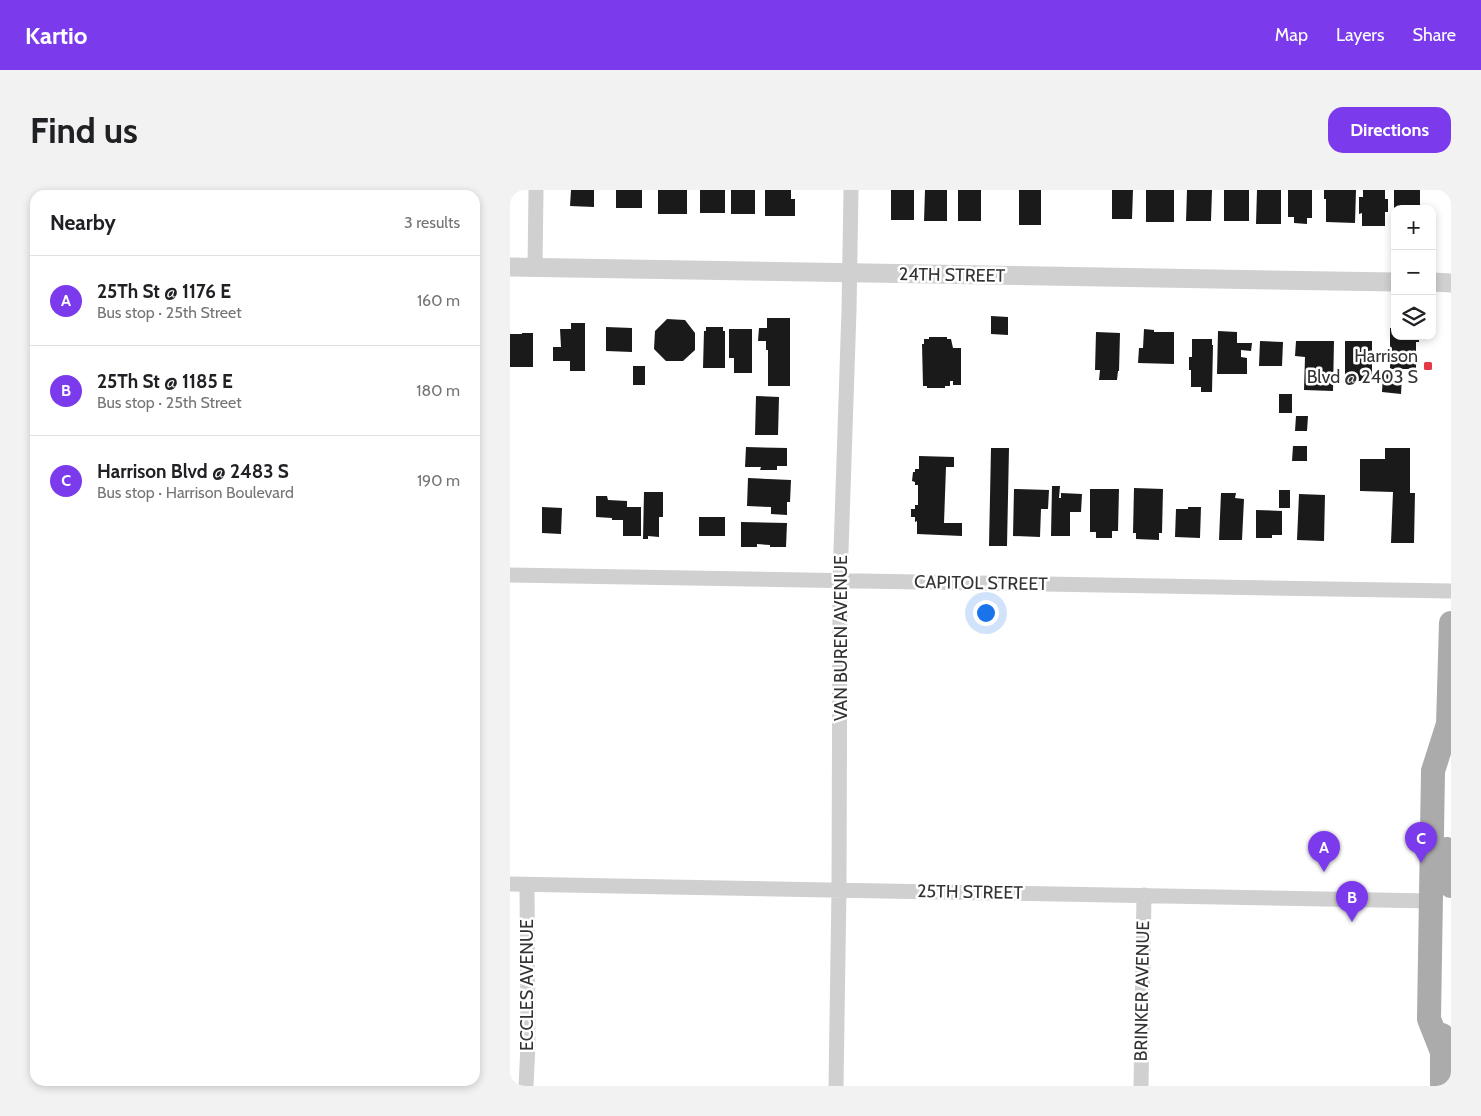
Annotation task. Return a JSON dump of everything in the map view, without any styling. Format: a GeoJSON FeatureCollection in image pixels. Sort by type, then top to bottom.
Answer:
{"type":"FeatureCollection","features":[{"type":"Feature","properties":{"kind":"main road"},"geometry":{"type":"LineString","coordinates":[[1451,622],[1446,879],[1451,886]]}},
{"type":"Feature","properties":{"kind":"main road"},"geometry":{"type":"LineString","coordinates":[[1442,1086],[1447,1043],[1443,920],[1431,901],[1433,771],[1450,729]]}},
{"type":"Feature","properties":{"kind":"street"},"geometry":{"type":"LineString","coordinates":[[535,268],[536,190]]}},
{"type":"Feature","properties":{"kind":"street","name":"VAN BUREN AVENUE"},"geometry":{"type":"LineString","coordinates":[[836,1086],[840,581],[851,190]]}},
{"type":"Feature","properties":{"kind":"street","name":"24TH STREET"},"geometry":{"type":"LineString","coordinates":[[510,267],[1391,282]]}},
{"type":"Feature","properties":{"kind":"street"},"geometry":{"type":"LineString","coordinates":[[1436,282],[1451,283]]}},
{"type":"Feature","properties":{"kind":"street","name":"CAPITOL STREET"},"geometry":{"type":"LineString","coordinates":[[510,575],[1451,591]]}},
{"type":"Feature","properties":{"kind":"street","name":"25TH STREET"},"geometry":{"type":"LineString","coordinates":[[510,884],[1431,901]]}},
{"type":"Feature","properties":{"kind":"street","name":"ECCLES AVENUE"},"geometry":{"type":"LineString","coordinates":[[526,1086],[528,1045],[528,885]]}},
{"type":"Feature","properties":{"kind":"street","name":"BRINKER AVENUE"},"geometry":{"type":"LineString","coordinates":[[1140,1086],[1144,895]]}},
{"type":"Feature","properties":{"kind":"building"},"geometry":{"type":"Polygon","coordinates":[[[571,190],[594,190],[594,207],[570,206],[571,190]]]}},
{"type":"Feature","properties":{"kind":"building"},"geometry":{"type":"Polygon","coordinates":[[[616,190],[642,190],[642,208],[616,208],[616,190]]]}},
{"type":"Feature","properties":{"kind":"building"},"geometry":{"type":"Polygon","coordinates":[[[658,190],[687,190],[687,214],[658,214],[658,190]]]}},
{"type":"Feature","properties":{"kind":"building"},"geometry":{"type":"Polygon","coordinates":[[[700,190],[725,190],[725,213],[700,213],[700,190]]]}},
{"type":"Feature","properties":{"kind":"building"},"geometry":{"type":"Polygon","coordinates":[[[731,190],[755,190],[755,214],[731,214],[731,190]]]}},
{"type":"Feature","properties":{"kind":"building"},"geometry":{"type":"Polygon","coordinates":[[[765,190],[791,190],[791,199],[795,199],[795,216],[765,216],[765,190]]]}},
{"type":"Feature","properties":{"kind":"building"},"geometry":{"type":"Polygon","coordinates":[[[891,190],[914,190],[914,220],[891,220],[891,190]]]}},
{"type":"Feature","properties":{"kind":"building"},"geometry":{"type":"Polygon","coordinates":[[[925,190],[947,190],[947,221],[924,221],[925,190]]]}},
{"type":"Feature","properties":{"kind":"building"},"geometry":{"type":"Polygon","coordinates":[[[958,190],[981,190],[981,221],[958,221],[958,190]]]}},
{"type":"Feature","properties":{"kind":"building"},"geometry":{"type":"Polygon","coordinates":[[[1019,190],[1041,190],[1041,225],[1019,225],[1019,190]]]}},
{"type":"Feature","properties":{"kind":"building"},"geometry":{"type":"Polygon","coordinates":[[[1112,190],[1133,190],[1132,219],[1112,219],[1112,190]]]}},
{"type":"Feature","properties":{"kind":"building"},"geometry":{"type":"Polygon","coordinates":[[[1146,190],[1174,190],[1174,222],[1146,222],[1146,190]]]}},
{"type":"Feature","properties":{"kind":"building"},"geometry":{"type":"Polygon","coordinates":[[[1187,190],[1212,190],[1211,221],[1186,221],[1187,190]]]}},
{"type":"Feature","properties":{"kind":"building"},"geometry":{"type":"Polygon","coordinates":[[[1224,190],[1249,190],[1249,221],[1224,221],[1224,190]]]}},
{"type":"Feature","properties":{"kind":"building"},"geometry":{"type":"Polygon","coordinates":[[[1257,190],[1281,190],[1281,224],[1256,224],[1257,190]]]}},
{"type":"Feature","properties":{"kind":"building"},"geometry":{"type":"Polygon","coordinates":[[[1288,190],[1312,190],[1312,218],[1307,218],[1307,224],[1294,223],[1294,217],[1288,217],[1288,190]]]}},
{"type":"Feature","properties":{"kind":"building"},"geometry":{"type":"Polygon","coordinates":[[[1324,190],[1356,190],[1355,223],[1326,222],[1324,190]]]}},
{"type":"Feature","properties":{"kind":"building"},"geometry":{"type":"Polygon","coordinates":[[[1363,190],[1385,190],[1385,199],[1388,199],[1388,212],[1385,212],[1385,226],[1362,226],[1362,213],[1359,214],[1359,197],[1363,197],[1363,190]]]}},
{"type":"Feature","properties":{"kind":"building"},"geometry":{"type":"Polygon","coordinates":[[[1394,190],[1420,190],[1420,205],[1394,205],[1394,190]]]}},
{"type":"Feature","properties":{"kind":"building"},"geometry":{"type":"Polygon","coordinates":[[[991,316],[1008,317],[1008,335],[991,334],[991,316]]]}},
{"type":"Feature","properties":{"kind":"building"},"geometry":{"type":"Polygon","coordinates":[[[767,318],[790,318],[790,386],[768,386],[768,350],[766,350],[766,341],[758,341],[759,328],[767,328],[767,318]]]}},
{"type":"Feature","properties":{"kind":"building"},"geometry":{"type":"Polygon","coordinates":[[[667,319],[685,320],[695,333],[695,350],[683,361],[666,361],[654,349],[655,331],[667,319]]]}},
{"type":"Feature","properties":{"kind":"building"},"geometry":{"type":"Polygon","coordinates":[[[571,323],[585,323],[585,371],[570,371],[570,361],[553,361],[553,347],[561,347],[560,329],[571,329],[571,323]]]}},
{"type":"Feature","properties":{"kind":"building"},"geometry":{"type":"Polygon","coordinates":[[[606,327],[632,328],[632,352],[606,351],[606,327]]]}},
{"type":"Feature","properties":{"kind":"building"},"geometry":{"type":"Polygon","coordinates":[[[706,327],[723,327],[723,331],[725,331],[725,368],[703,368],[704,331],[706,331],[706,327]]]}},
{"type":"Feature","properties":{"kind":"building"},"geometry":{"type":"Polygon","coordinates":[[[1390,328],[1391,340],[1419,340],[1419,342],[1416,342],[1416,369],[1390,369],[1390,328]]]}},
{"type":"Feature","properties":{"kind":"building"},"geometry":{"type":"Polygon","coordinates":[[[729,329],[752,329],[752,373],[734,373],[734,358],[729,358],[729,329]]]}},
{"type":"Feature","properties":{"kind":"building"},"geometry":{"type":"Polygon","coordinates":[[[1144,329],[1154,330],[1154,332],[1174,332],[1174,364],[1138,363],[1139,348],[1143,348],[1144,329]]]}},
{"type":"Feature","properties":{"kind":"building"},"geometry":{"type":"Polygon","coordinates":[[[1218,331],[1237,332],[1237,343],[1252,343],[1251,351],[1241,350],[1241,357],[1247,358],[1247,374],[1217,374],[1218,331]]]}},
{"type":"Feature","properties":{"kind":"building"},"geometry":{"type":"Polygon","coordinates":[[[1096,332],[1120,333],[1117,380],[1099,380],[1100,370],[1095,370],[1096,332]]]}},
{"type":"Feature","properties":{"kind":"building"},"geometry":{"type":"Polygon","coordinates":[[[533,333],[533,367],[510,367],[510,334],[533,333]]]}},
{"type":"Feature","properties":{"kind":"building"},"geometry":{"type":"Polygon","coordinates":[[[929,337],[947,337],[947,339],[951,339],[953,348],[961,348],[961,385],[953,385],[953,381],[950,381],[950,386],[945,386],[945,388],[927,388],[927,386],[923,386],[922,344],[924,344],[924,339],[929,339],[929,337]]]}},
{"type":"Feature","properties":{"kind":"building"},"geometry":{"type":"Polygon","coordinates":[[[1192,339],[1212,339],[1212,392],[1201,392],[1201,387],[1191,387],[1189,357],[1192,357],[1192,339]]]}},
{"type":"Feature","properties":{"kind":"building"},"geometry":{"type":"Polygon","coordinates":[[[1260,341],[1283,342],[1282,366],[1259,366],[1260,341]]]}},
{"type":"Feature","properties":{"kind":"building"},"geometry":{"type":"Polygon","coordinates":[[[1296,341],[1334,341],[1333,391],[1304,390],[1305,357],[1295,356],[1296,341]]]}},
{"type":"Feature","properties":{"kind":"building"},"geometry":{"type":"Polygon","coordinates":[[[1345,341],[1372,341],[1372,381],[1345,381],[1345,341]]]}},
{"type":"Feature","properties":{"kind":"building"},"geometry":{"type":"Polygon","coordinates":[[[633,366],[645,366],[645,385],[633,385],[633,366]]]}},
{"type":"Feature","properties":{"kind":"building"},"geometry":{"type":"Polygon","coordinates":[[[1383,374],[1402,375],[1401,394],[1382,392],[1383,374]]]}},
{"type":"Feature","properties":{"kind":"building"},"geometry":{"type":"Polygon","coordinates":[[[1279,394],[1292,394],[1292,413],[1279,413],[1279,394]]]}},
{"type":"Feature","properties":{"kind":"building"},"geometry":{"type":"Polygon","coordinates":[[[756,396],[779,397],[778,435],[755,435],[756,396]]]}},
{"type":"Feature","properties":{"kind":"building"},"geometry":{"type":"Polygon","coordinates":[[[1296,416],[1308,416],[1307,431],[1295,431],[1296,416]]]}},
{"type":"Feature","properties":{"kind":"building"},"geometry":{"type":"Polygon","coordinates":[[[1293,446],[1307,446],[1307,461],[1292,461],[1293,446]]]}},
{"type":"Feature","properties":{"kind":"building"},"geometry":{"type":"Polygon","coordinates":[[[746,447],[787,448],[787,466],[777,466],[777,470],[760,470],[761,467],[745,467],[746,447]]]}},
{"type":"Feature","properties":{"kind":"building"},"geometry":{"type":"Polygon","coordinates":[[[991,448],[1009,448],[1007,546],[989,546],[991,448]]]}},
{"type":"Feature","properties":{"kind":"building"},"geometry":{"type":"Polygon","coordinates":[[[1385,448],[1410,448],[1410,493],[1415,493],[1414,543],[1391,543],[1393,492],[1360,491],[1360,459],[1385,459],[1385,448]]]}},
{"type":"Feature","properties":{"kind":"building"},"geometry":{"type":"Polygon","coordinates":[[[919,456],[954,457],[954,467],[946,467],[944,523],[962,523],[962,536],[917,534],[917,521],[915,522],[915,517],[911,517],[911,509],[915,509],[915,505],[918,505],[918,485],[915,485],[915,482],[912,481],[913,472],[915,472],[915,469],[919,469],[919,456]]]}},
{"type":"Feature","properties":{"kind":"building"},"geometry":{"type":"Polygon","coordinates":[[[748,478],[791,480],[790,502],[787,502],[787,515],[771,514],[771,507],[747,506],[748,478]]]}},
{"type":"Feature","properties":{"kind":"building"},"geometry":{"type":"Polygon","coordinates":[[[1052,486],[1060,486],[1059,498],[1061,498],[1061,493],[1082,494],[1081,512],[1070,512],[1070,536],[1051,536],[1052,486]]]}},
{"type":"Feature","properties":{"kind":"building"},"geometry":{"type":"Polygon","coordinates":[[[1134,488],[1163,489],[1162,533],[1159,533],[1159,540],[1136,539],[1136,533],[1133,533],[1134,488]]]}},
{"type":"Feature","properties":{"kind":"building"},"geometry":{"type":"Polygon","coordinates":[[[1014,489],[1049,490],[1048,509],[1041,509],[1040,537],[1013,536],[1014,489]]]}},
{"type":"Feature","properties":{"kind":"building"},"geometry":{"type":"Polygon","coordinates":[[[1090,489],[1119,489],[1118,531],[1112,531],[1112,538],[1096,538],[1096,532],[1090,532],[1090,489]]]}},
{"type":"Feature","properties":{"kind":"building"},"geometry":{"type":"Polygon","coordinates":[[[1279,490],[1290,490],[1290,508],[1279,508],[1279,490]]]}},
{"type":"Feature","properties":{"kind":"building"},"geometry":{"type":"Polygon","coordinates":[[[644,492],[663,492],[663,517],[659,517],[659,537],[648,536],[648,539],[643,539],[644,492]]]}},
{"type":"Feature","properties":{"kind":"building"},"geometry":{"type":"Polygon","coordinates":[[[1221,493],[1236,493],[1235,498],[1244,499],[1242,540],[1219,540],[1221,493]]]}},
{"type":"Feature","properties":{"kind":"building"},"geometry":{"type":"Polygon","coordinates":[[[1299,494],[1325,495],[1324,541],[1297,540],[1299,494]]]}},
{"type":"Feature","properties":{"kind":"building"},"geometry":{"type":"Polygon","coordinates":[[[596,496],[607,496],[608,500],[627,501],[627,507],[641,507],[641,536],[623,536],[623,520],[596,517],[596,496]]]}},
{"type":"Feature","properties":{"kind":"building"},"geometry":{"type":"Polygon","coordinates":[[[542,507],[562,508],[561,534],[542,533],[542,507]]]}},
{"type":"Feature","properties":{"kind":"building"},"geometry":{"type":"Polygon","coordinates":[[[1188,507],[1201,507],[1200,538],[1175,537],[1176,509],[1188,509],[1188,507]]]}},
{"type":"Feature","properties":{"kind":"building"},"geometry":{"type":"Polygon","coordinates":[[[1256,510],[1282,511],[1282,535],[1272,535],[1272,538],[1256,538],[1256,510]]]}},
{"type":"Feature","properties":{"kind":"building"},"geometry":{"type":"Polygon","coordinates":[[[699,517],[725,517],[725,536],[699,536],[699,517]]]}},
{"type":"Feature","properties":{"kind":"building"},"geometry":{"type":"Polygon","coordinates":[[[741,522],[787,523],[786,547],[770,547],[770,545],[757,544],[757,547],[741,547],[741,522]]]}},
{"type":"Feature","properties":{"kind":"place","name":"Harrison Blvd @ 2403 S"},"geometry":{"type":"Point","coordinates":[1428,366]}},
{"type":"Feature","properties":{"kind":"place","name":"Harrison Blvd @ 2483 S"},"geometry":{"type":"Point","coordinates":[1421,863]}},
{"type":"Feature","properties":{"kind":"place","name":"25Th St @ 1176 E"},"geometry":{"type":"Point","coordinates":[1324,872]}},
{"type":"Feature","properties":{"kind":"place","name":"25Th St @ 1185 E"},"geometry":{"type":"Point","coordinates":[1352,922]}}]}
